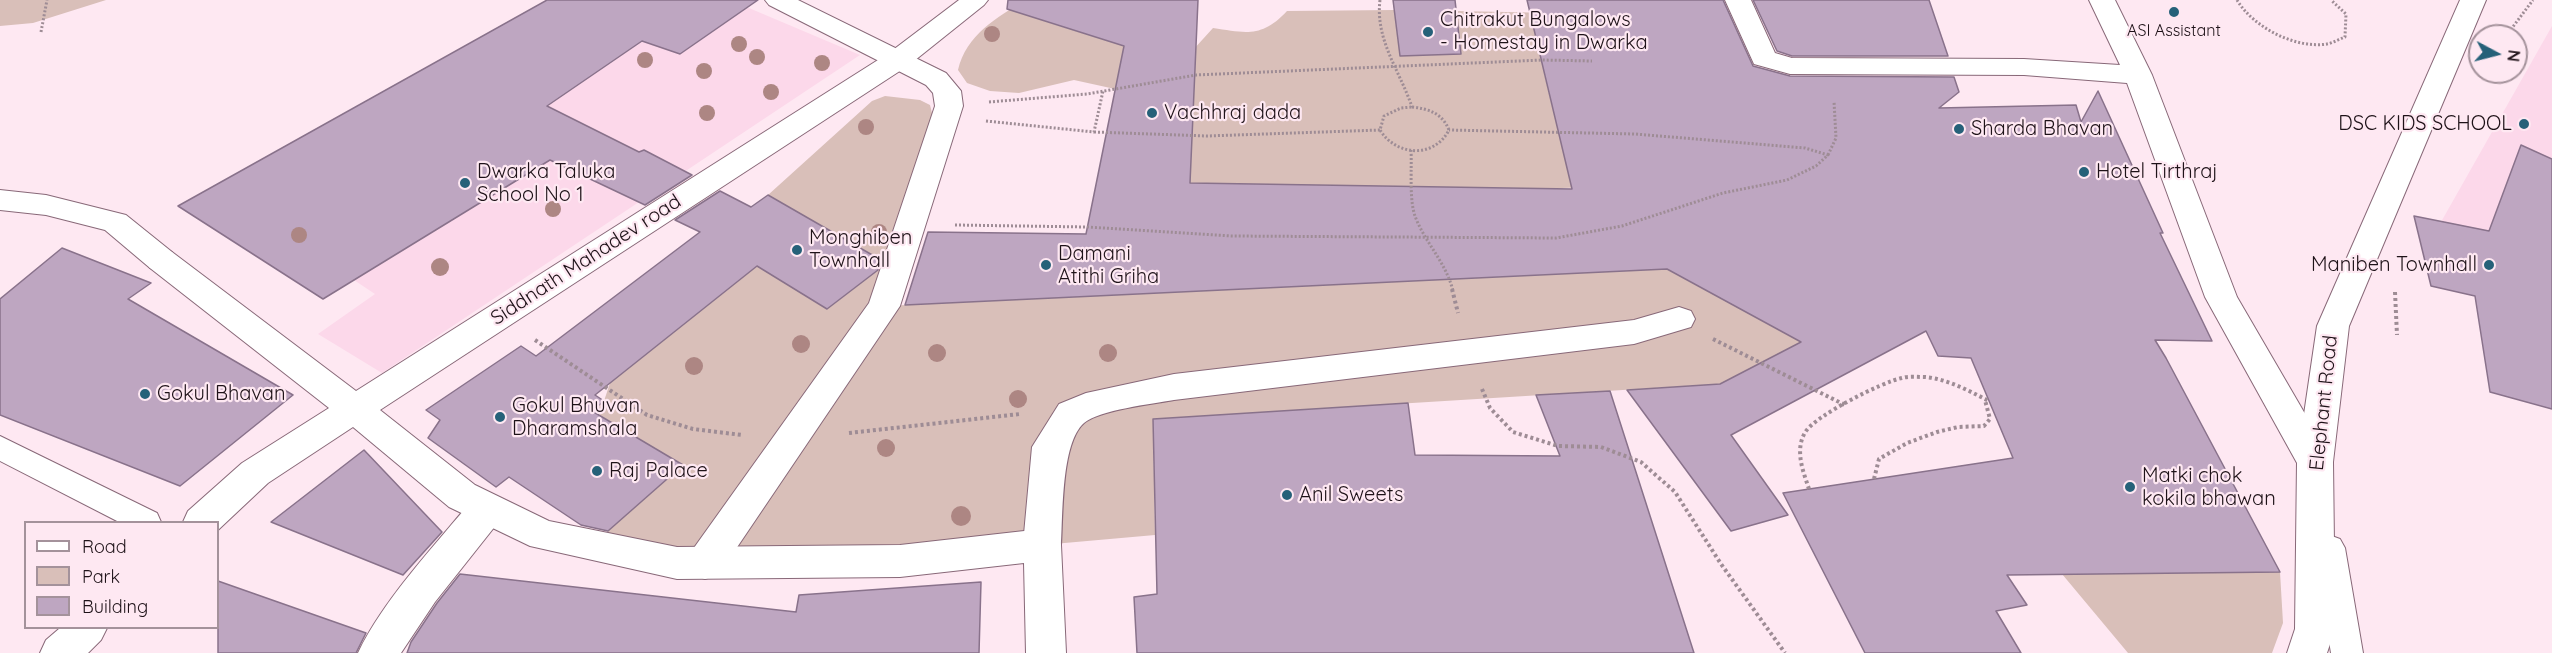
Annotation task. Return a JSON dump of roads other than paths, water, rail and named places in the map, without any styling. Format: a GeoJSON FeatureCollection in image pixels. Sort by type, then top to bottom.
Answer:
{"type":"FeatureCollection","features":[{"type":"Feature","properties":{"kind":"street"},"geometry":{"type":"LineString","coordinates":[[705,563],[884,306],[949,106],[947,91],[936,79],[899,58],[778,0]]}},
{"type":"Feature","properties":{"kind":"street","name":"Siddnath Mahadev road"},"geometry":{"type":"LineString","coordinates":[[202,521],[255,473],[899,58],[975,0]]}},
{"type":"Feature","properties":{"kind":"street"},"geometry":{"type":"LineString","coordinates":[[1738,0],[1764,58],[1790,66],[2024,67],[2138,75]]}},
{"type":"Feature","properties":{"kind":"street"},"geometry":{"type":"LineString","coordinates":[[2103,0],[2138,75],[2222,297],[2316,462]]}},
{"type":"Feature","properties":{"kind":"street","name":"Elephant Road"},"geometry":{"type":"LineString","coordinates":[[2307,653],[2315,629],[2316,462],[2333,326],[2473,0]]}},
{"type":"Feature","properties":{"kind":"street"},"geometry":{"type":"LineString","coordinates":[[0,200],[46,205],[115,222],[355,409],[462,496],[543,535],[677,563],[900,561],[1042,545]]}},
{"type":"Feature","properties":{"kind":"street"},"geometry":{"type":"LineString","coordinates":[[1046,653],[1042,545],[1050,447],[1071,414],[1098,402],[1174,387],[1634,332],[1678,319]]}},
{"type":"Feature","properties":{"kind":"street"},"geometry":{"type":"LineString","coordinates":[[378,653],[421,590],[488,509]]}},
{"type":"Feature","properties":{"kind":"street"},"geometry":{"type":"LineString","coordinates":[[60,653],[85,629]]}},
{"type":"Feature","properties":{"kind":"lane"},"geometry":{"type":"LineString","coordinates":[[0,448],[144,521]]}},
{"type":"Feature","properties":{"kind":"lane"},"geometry":{"type":"LineString","coordinates":[[2316,462],[2347,653]]}},
{"type":"Feature","properties":{"kind":"place","name":"ASI Assistant"},"geometry":{"type":"Point","coordinates":[2174,12]}},
{"type":"Feature","properties":{"kind":"place","name":"Chitrakut Bungalows - Homestay in Dwarka"},"geometry":{"type":"Point","coordinates":[1428,32]}},
{"type":"Feature","properties":{"kind":"place","name":"Vachhraj dada"},"geometry":{"type":"Point","coordinates":[1152,113]}},
{"type":"Feature","properties":{"kind":"place","name":"DSC KIDS SCHOOL"},"geometry":{"type":"Point","coordinates":[2524,124]}},
{"type":"Feature","properties":{"kind":"place","name":"Sharda Bhavan"},"geometry":{"type":"Point","coordinates":[1959,129]}},
{"type":"Feature","properties":{"kind":"place","name":"Hotel Tirthraj"},"geometry":{"type":"Point","coordinates":[2084,172]}},
{"type":"Feature","properties":{"kind":"place","name":"Dwarka Taluka School No 1"},"geometry":{"type":"Point","coordinates":[465,183]}},
{"type":"Feature","properties":{"kind":"place","name":"Monghiben Townhall"},"geometry":{"type":"Point","coordinates":[797,250]}},
{"type":"Feature","properties":{"kind":"place","name":"Damani Atithi Griha"},"geometry":{"type":"Point","coordinates":[1046,265]}},
{"type":"Feature","properties":{"kind":"place","name":"Maniben Townhall"},"geometry":{"type":"Point","coordinates":[2489,265]}},
{"type":"Feature","properties":{"kind":"place","name":"Gokul Bhavan"},"geometry":{"type":"Point","coordinates":[145,394]}},
{"type":"Feature","properties":{"kind":"place","name":"Gokul Bhuvan Dharamshala"},"geometry":{"type":"Point","coordinates":[500,417]}},
{"type":"Feature","properties":{"kind":"place","name":"Raj Palace"},"geometry":{"type":"Point","coordinates":[597,471]}},
{"type":"Feature","properties":{"kind":"place","name":"Matki chok kokila bhawan"},"geometry":{"type":"Point","coordinates":[2130,487]}},
{"type":"Feature","properties":{"kind":"place","name":"Anil Sweets"},"geometry":{"type":"Point","coordinates":[1287,495]}}]}
